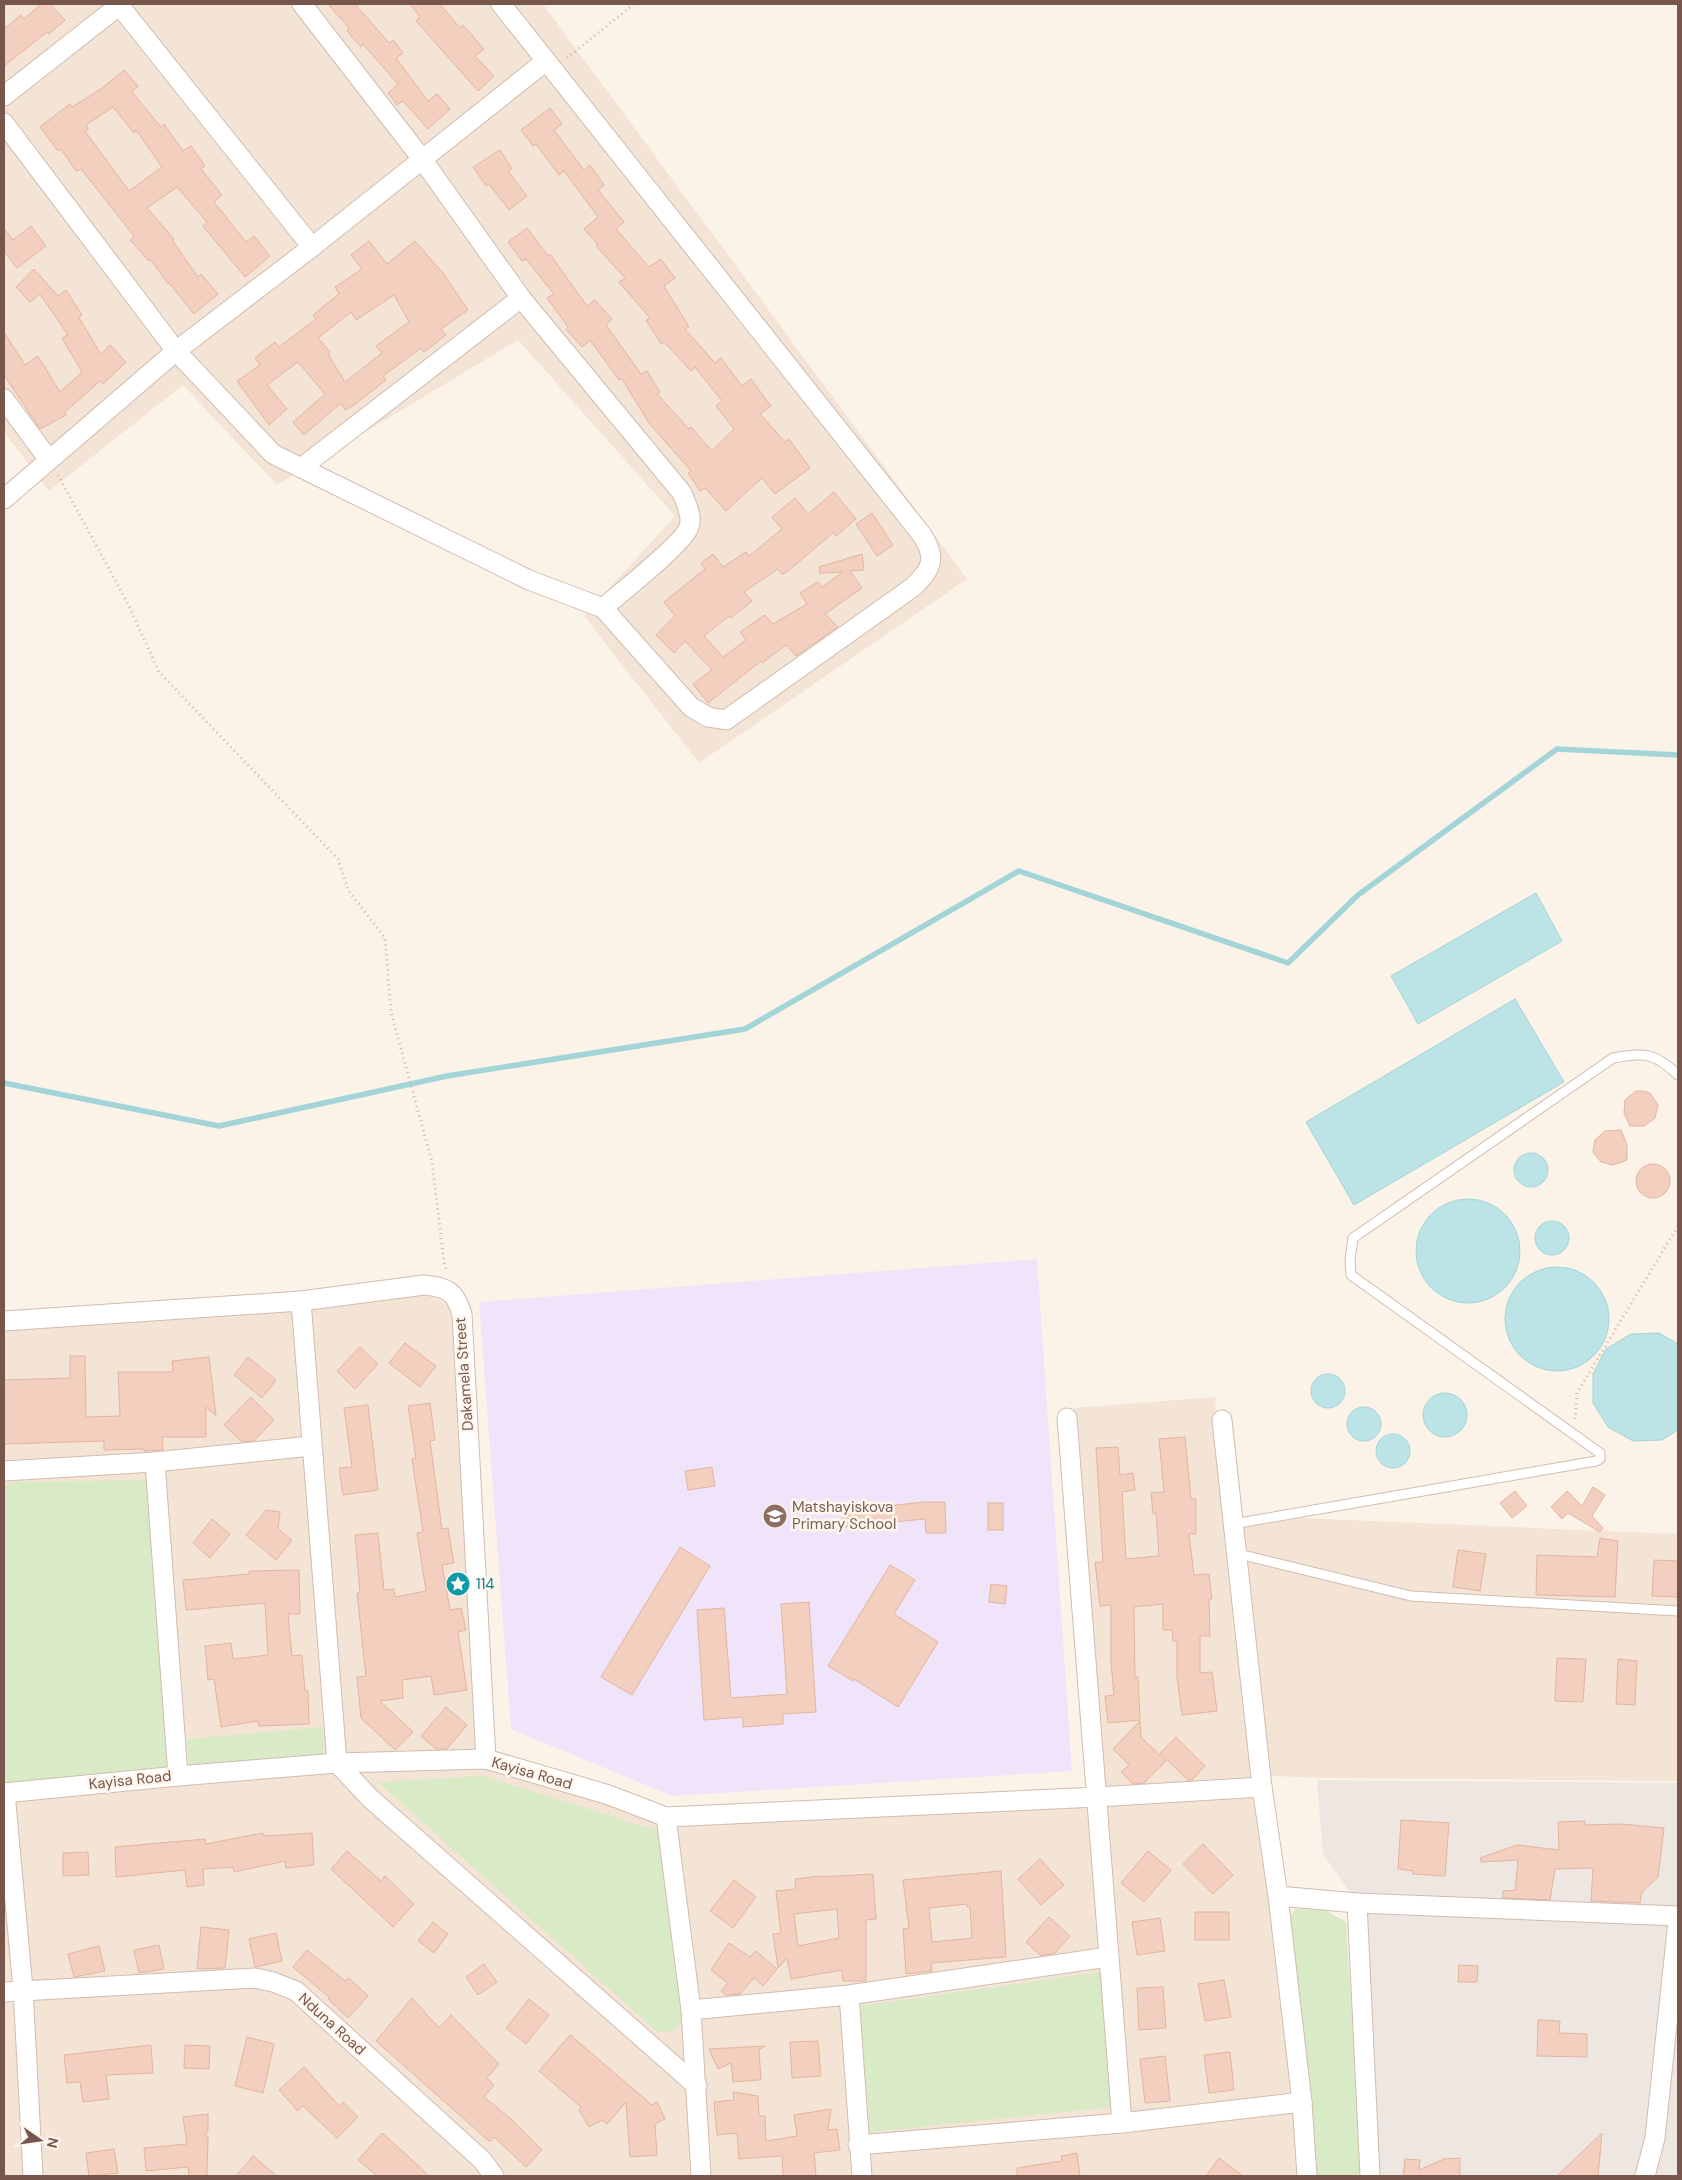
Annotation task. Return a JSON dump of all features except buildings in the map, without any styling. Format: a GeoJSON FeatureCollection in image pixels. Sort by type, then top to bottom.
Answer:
{"type":"FeatureCollection","features":[{"type":"Feature","properties":{"kind":"street"},"geometry":{"type":"LineString","coordinates":[[4,96],[120,4],[312,247]]}},
{"type":"Feature","properties":{"kind":"street"},"geometry":{"type":"LineString","coordinates":[[302,4],[422,159],[521,298],[682,494],[690,512],[689,528],[674,547],[603,608]]}},
{"type":"Feature","properties":{"kind":"street"},"geometry":{"type":"LineString","coordinates":[[4,123],[176,351],[273,454],[529,580],[603,608],[691,707],[708,717],[726,720],[926,576],[931,561],[930,548],[922,535],[501,4]]}},
{"type":"Feature","properties":{"kind":"street"},"geometry":{"type":"LineString","coordinates":[[4,499],[176,351],[312,247],[422,159],[549,65]]}},
{"type":"Feature","properties":{"kind":"street"},"geometry":{"type":"LineString","coordinates":[[301,468],[521,298]]}},
{"type":"Feature","properties":{"kind":"street"},"geometry":{"type":"LineString","coordinates":[[4,399],[49,460]]}},
{"type":"Feature","properties":{"kind":"street","name":"Dakamela Street"},"geometry":{"type":"LineString","coordinates":[[4,1321],[301,1301],[424,1285],[438,1286],[450,1292],[458,1300],[462,1314],[486,1759]]}},
{"type":"Feature","properties":{"kind":"street"},"geometry":{"type":"LineString","coordinates":[[301,1301],[336,1763],[371,1799],[697,2086]]}},
{"type":"Feature","properties":{"kind":"street"},"geometry":{"type":"LineString","coordinates":[[1067,1418],[1122,2123]]}},
{"type":"Feature","properties":{"kind":"street"},"geometry":{"type":"LineString","coordinates":[[1222,1420],[1262,1787],[1278,1896],[1302,2102],[1307,2176]]}},
{"type":"Feature","properties":{"kind":"street"},"geometry":{"type":"LineString","coordinates":[[4,1471],[155,1462],[311,1446]]}},
{"type":"Feature","properties":{"kind":"street"},"geometry":{"type":"LineString","coordinates":[[155,1462],[178,1776]]}},
{"type":"Feature","properties":{"kind":"street","name":"Kayisa Road"},"geometry":{"type":"LineString","coordinates":[[4,1793],[336,1763],[486,1759],[609,1795],[666,1817]]}},
{"type":"Feature","properties":{"kind":"street"},"geometry":{"type":"LineString","coordinates":[[701,2176],[691,2010],[666,1817],[1097,1798],[1262,1787]]}},
{"type":"Feature","properties":{"kind":"street"},"geometry":{"type":"LineString","coordinates":[[4,1793],[23,1989],[33,2176]]}},
{"type":"Feature","properties":{"kind":"street"},"geometry":{"type":"LineString","coordinates":[[1278,1896],[1357,1903],[1678,1916]]}},
{"type":"Feature","properties":{"kind":"street"},"geometry":{"type":"LineString","coordinates":[[1357,1903],[1370,2176]]}},
{"type":"Feature","properties":{"kind":"street"},"geometry":{"type":"LineString","coordinates":[[1645,2176],[1655,2138],[1678,1920]]}},
{"type":"Feature","properties":{"kind":"street"},"geometry":{"type":"LineString","coordinates":[[691,2010],[849,1995],[1108,1957]]}},
{"type":"Feature","properties":{"kind":"street","name":"Nduna Road"},"geometry":{"type":"LineString","coordinates":[[4,1992],[23,1989],[255,1978],[274,1982],[296,1991],[482,2160],[494,2176]]}},
{"type":"Feature","properties":{"kind":"street"},"geometry":{"type":"LineString","coordinates":[[849,1995],[858,2145],[862,2176]]}},
{"type":"Feature","properties":{"kind":"street"},"geometry":{"type":"LineString","coordinates":[[858,2145],[1122,2123],[1302,2102]]}},
{"type":"Feature","properties":{"kind":"lane"},"geometry":{"type":"LineString","coordinates":[[1233,1524],[1600,1459],[1600,1452],[1351,1276],[1350,1260],[1353,1238],[1613,1058],[1639,1054],[1663,1061],[1678,1075]]}},
{"type":"Feature","properties":{"kind":"lane"},"geometry":{"type":"LineString","coordinates":[[1235,1553],[1411,1596],[1678,1611]]}},
{"type":"Feature","properties":{"kind":"path"},"geometry":{"type":"LineString","coordinates":[[549,65],[634,4]]}},
{"type":"Feature","properties":{"kind":"path"},"geometry":{"type":"LineString","coordinates":[[49,460],[128,604],[158,672],[338,860],[348,890],[385,938],[391,1012],[432,1162],[444,1263],[448,1272]]}},
{"type":"Feature","properties":{"kind":"path"},"geometry":{"type":"LineString","coordinates":[[1575,1424],[1577,1393],[1678,1226]]}},
{"type":"Feature","properties":{"kind":"shaded area"},"geometry":{"type":"Polygon","coordinates":[[[4,4],[543,4],[967,579],[699,763],[584,616],[675,516],[518,340],[277,485],[183,385],[49,491],[4,432],[4,4]]]}},
{"type":"Feature","properties":{"kind":"shaded area","name":"Matshayiskova Primary School"},"geometry":{"type":"Polygon","coordinates":[[[1037,1259],[1072,1771],[672,1796],[511,1729],[479,1302],[1037,1259]]]}},
{"type":"Feature","properties":{"kind":"shaded area"},"geometry":{"type":"Polygon","coordinates":[[[429,1292],[451,1308],[481,1767],[673,1824],[1103,1804],[1073,1408],[1215,1397],[1227,1530],[1302,1518],[1678,1534],[1678,1781],[1317,1778],[1255,1775],[1301,2176],[4,2176],[4,1326],[429,1292]]]}},
{"type":"Feature","properties":{"kind":"shaded area"},"geometry":{"type":"Polygon","coordinates":[[[1317,1780],[1678,1783],[1678,2176],[1372,2176],[1360,1906],[1323,1854],[1317,1780]]]}},
{"type":"Feature","properties":{"kind":"green space"},"geometry":{"type":"Polygon","coordinates":[[[148,1480],[169,1769],[4,1785],[4,1485],[14,1482],[148,1480]]]}},
{"type":"Feature","properties":{"kind":"green space"},"geometry":{"type":"Polygon","coordinates":[[[323,1727],[324,1756],[194,1768],[189,1765],[187,1739],[323,1727]]]}},
{"type":"Feature","properties":{"kind":"green space"},"geometry":{"type":"Polygon","coordinates":[[[483,1776],[658,1831],[682,2020],[679,2027],[670,2032],[656,2031],[378,1782],[483,1776]]]}},
{"type":"Feature","properties":{"kind":"green space"},"geometry":{"type":"Polygon","coordinates":[[[1295,1909],[1325,1910],[1346,1922],[1362,2176],[1311,2176],[1287,1921],[1295,1909]]]}},
{"type":"Feature","properties":{"kind":"green space"},"geometry":{"type":"Polygon","coordinates":[[[1101,1972],[1112,2107],[870,2132],[860,2006],[1101,1972]]]}},
{"type":"Feature","properties":{"kind":"water"},"geometry":{"type":"Polygon","coordinates":[[[1536,893],[1562,941],[1418,1024],[1391,976],[1536,893]]]}},
{"type":"Feature","properties":{"kind":"water"},"geometry":{"type":"Polygon","coordinates":[[[1515,999],[1564,1082],[1354,1205],[1306,1122],[1515,999]]]}},
{"type":"Feature","properties":{"kind":"water"},"geometry":{"type":"Polygon","coordinates":[[[1531,1153],[1538,1154],[1543,1158],[1547,1163],[1547,1177],[1543,1182],[1538,1186],[1531,1187],[1524,1186],[1519,1182],[1515,1177],[1514,1170],[1515,1163],[1519,1158],[1524,1154],[1531,1153]]]}},
{"type":"Feature","properties":{"kind":"water"},"geometry":{"type":"Polygon","coordinates":[[[1468,1199],[1488,1203],[1497,1208],[1511,1222],[1516,1231],[1520,1251],[1516,1271],[1511,1280],[1497,1294],[1488,1299],[1468,1303],[1448,1299],[1439,1294],[1425,1280],[1420,1271],[1416,1251],[1420,1231],[1425,1222],[1439,1208],[1448,1203],[1468,1199]]]}},
{"type":"Feature","properties":{"kind":"water"},"geometry":{"type":"Polygon","coordinates":[[[1552,1221],[1559,1222],[1564,1226],[1568,1231],[1568,1245],[1564,1250],[1559,1254],[1552,1255],[1545,1254],[1540,1250],[1536,1245],[1535,1238],[1536,1231],[1540,1226],[1545,1222],[1552,1221]]]}},
{"type":"Feature","properties":{"kind":"water"},"geometry":{"type":"Polygon","coordinates":[[[1557,1267],[1577,1271],[1586,1276],[1600,1290],[1605,1299],[1609,1319],[1605,1339],[1600,1348],[1586,1362],[1577,1367],[1557,1371],[1537,1367],[1528,1362],[1514,1348],[1509,1339],[1505,1319],[1509,1299],[1514,1290],[1528,1276],[1537,1271],[1557,1267]]]}},
{"type":"Feature","properties":{"kind":"water"},"geometry":{"type":"Polygon","coordinates":[[[1659,1333],[1678,1344],[1678,1430],[1662,1440],[1633,1441],[1608,1427],[1593,1403],[1593,1374],[1606,1349],[1631,1334],[1659,1333]]]}},
{"type":"Feature","properties":{"kind":"water"},"geometry":{"type":"Polygon","coordinates":[[[1328,1374],[1335,1375],[1340,1379],[1344,1384],[1344,1398],[1340,1403],[1335,1407],[1328,1408],[1321,1407],[1316,1403],[1312,1398],[1311,1391],[1312,1384],[1316,1379],[1321,1375],[1328,1374]]]}},
{"type":"Feature","properties":{"kind":"water"},"geometry":{"type":"Polygon","coordinates":[[[1445,1393],[1457,1397],[1463,1403],[1467,1415],[1463,1427],[1457,1433],[1445,1437],[1433,1433],[1427,1427],[1423,1415],[1427,1403],[1433,1397],[1445,1393]]]}},
{"type":"Feature","properties":{"kind":"water"},"geometry":{"type":"Polygon","coordinates":[[[1364,1407],[1371,1408],[1376,1412],[1380,1417],[1380,1431],[1376,1436],[1371,1440],[1364,1441],[1357,1440],[1352,1436],[1348,1431],[1347,1424],[1348,1417],[1352,1412],[1357,1408],[1364,1407]]]}},
{"type":"Feature","properties":{"kind":"water"},"geometry":{"type":"Polygon","coordinates":[[[1393,1434],[1400,1435],[1405,1439],[1409,1444],[1409,1458],[1405,1463],[1400,1467],[1393,1468],[1386,1467],[1381,1463],[1377,1458],[1376,1451],[1377,1444],[1381,1439],[1386,1435],[1393,1434]]]}},
{"type":"Feature","properties":{"kind":"waterway"},"geometry":{"type":"LineString","coordinates":[[4,1083],[219,1126],[447,1076],[745,1029],[1019,871],[1288,963],[1358,895],[1557,749],[1678,755]]}},
{"type":"Feature","properties":{"kind":"place","name":"Matshayiskova Primary School"},"geometry":{"type":"Point","coordinates":[775,1516]}},
{"type":"Feature","properties":{"kind":"place","name":"114"},"geometry":{"type":"Point","coordinates":[458,1584]}}]}
